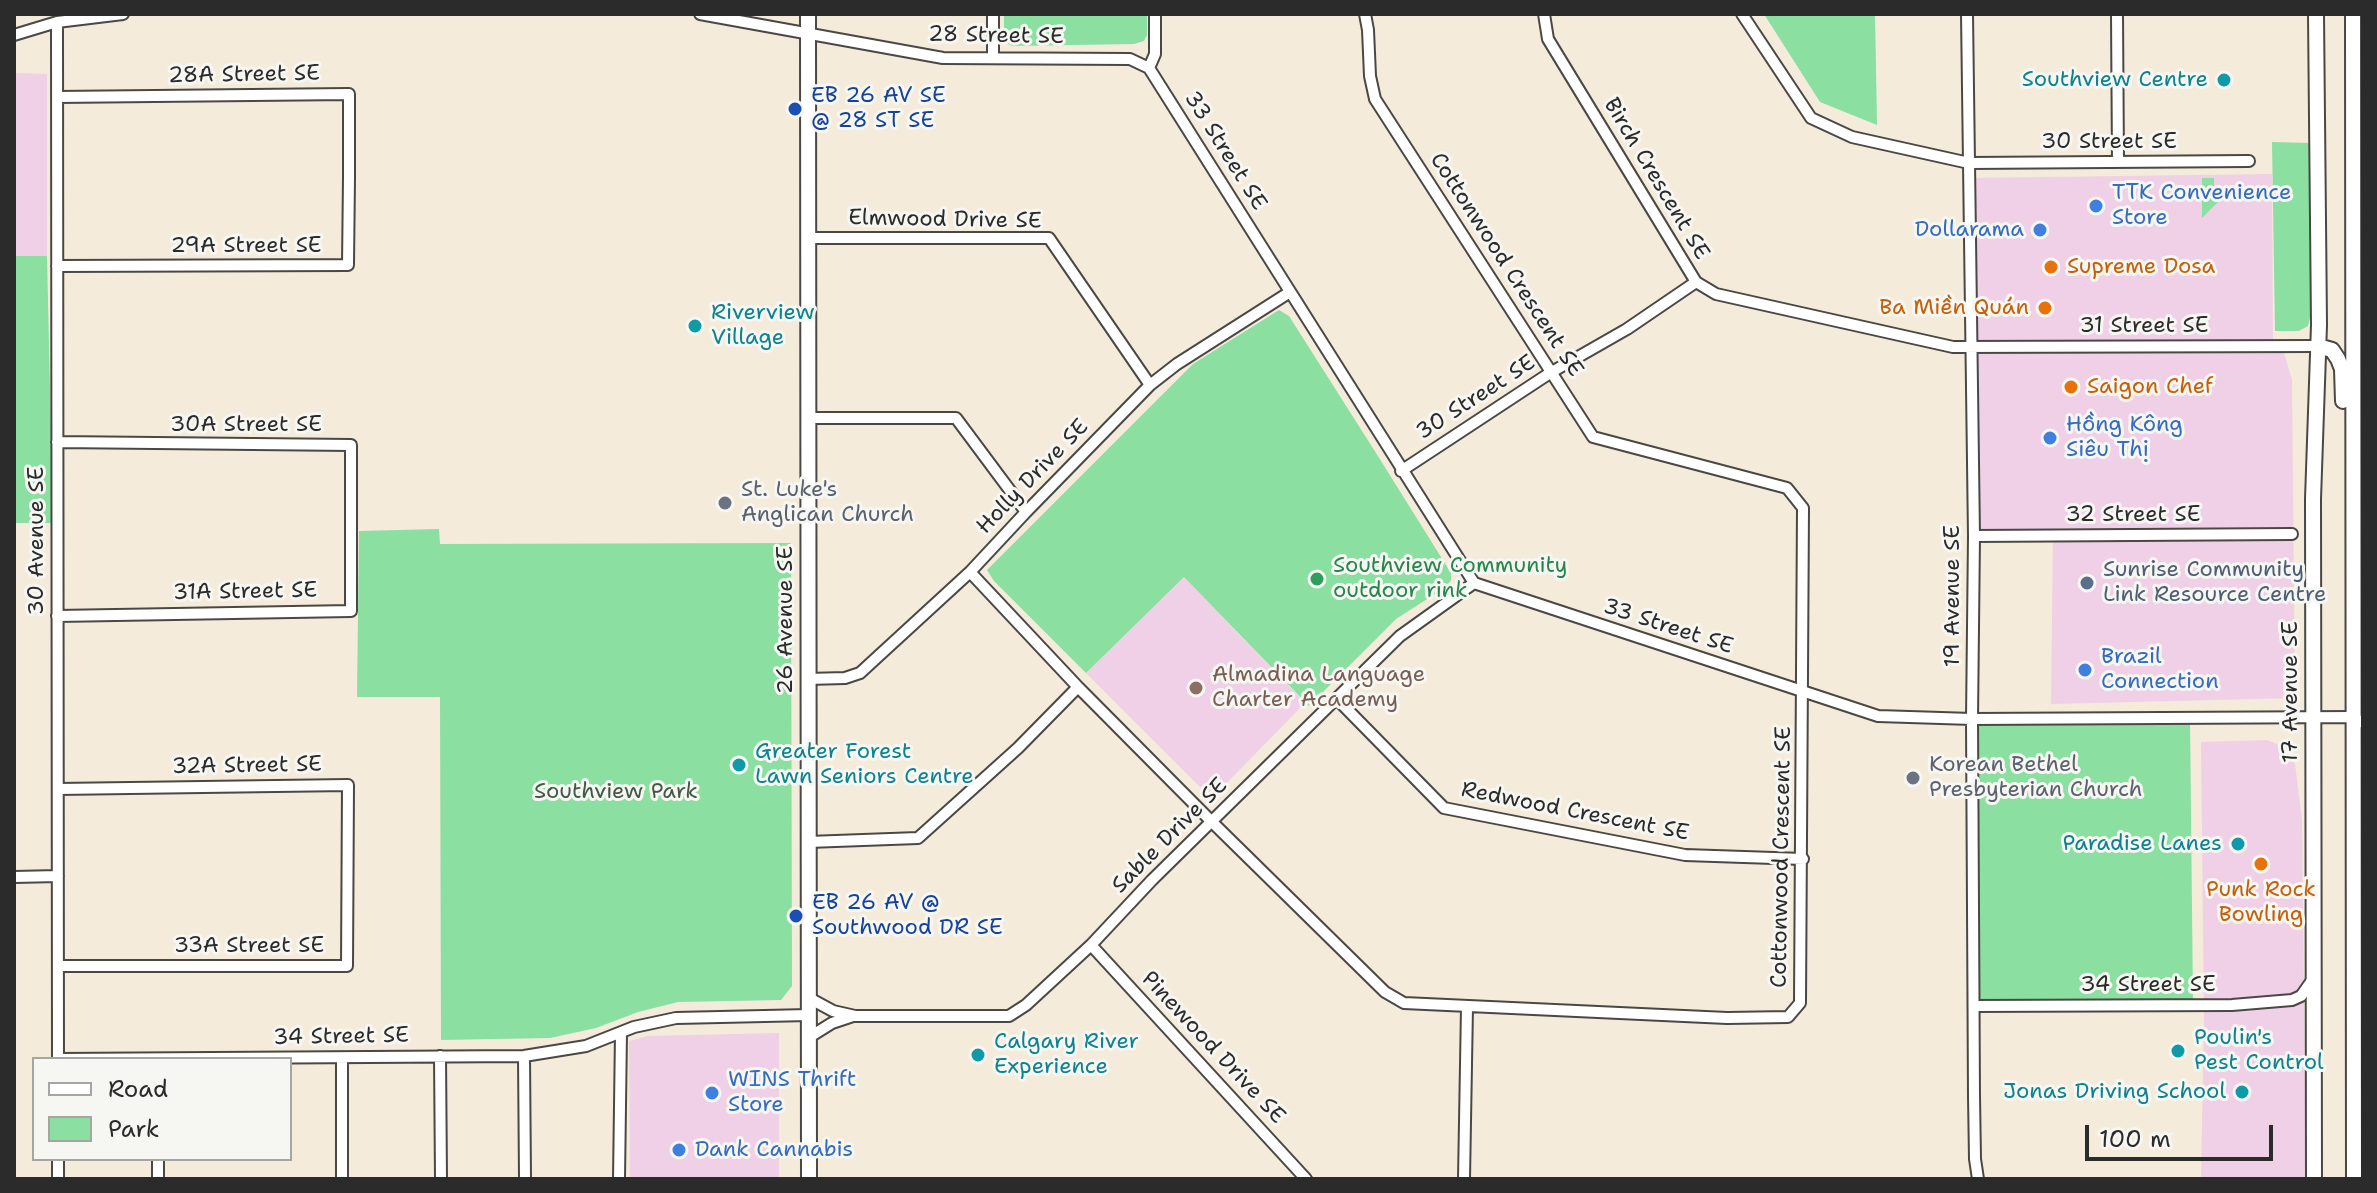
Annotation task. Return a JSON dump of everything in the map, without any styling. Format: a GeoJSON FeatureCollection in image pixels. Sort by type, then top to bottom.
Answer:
{"type":"FeatureCollection","features":[{"type":"Feature","properties":{"kind":"main road","name":"26 Avenue SE"},"geometry":{"type":"LineString","coordinates":[[808,14],[809,1179]]}},
{"type":"Feature","properties":{"kind":"main road","name":"17 Avenue SE"},"geometry":{"type":"LineString","coordinates":[[2314,1179],[2313,451],[2318,346],[2316,14]]}},
{"type":"Feature","properties":{"kind":"main road"},"geometry":{"type":"LineString","coordinates":[[2353,14],[2353,462],[2360,717],[2354,1179]]}},
{"type":"Feature","properties":{"kind":"main road"},"geometry":{"type":"LineString","coordinates":[[2318,346],[2332,350],[2342,369],[2344,442],[2353,462]]}},
{"type":"Feature","properties":{"kind":"street"},"geometry":{"type":"LineString","coordinates":[[14,35],[57,22],[123,14]]}},
{"type":"Feature","properties":{"kind":"street","name":"28 Street SE"},"geometry":{"type":"LineString","coordinates":[[700,14],[943,58],[1130,59],[1149,68]]}},
{"type":"Feature","properties":{"kind":"street"},"geometry":{"type":"LineString","coordinates":[[993,14],[993,57]]}},
{"type":"Feature","properties":{"kind":"street"},"geometry":{"type":"LineString","coordinates":[[1149,68],[1155,54],[1155,14]]}},
{"type":"Feature","properties":{"kind":"street","name":"Cottonwood Crescent SE"},"geometry":{"type":"LineString","coordinates":[[970,572],[1212,822],[1385,992],[1404,1003],[1727,1018],[1788,1017],[1800,1003],[1803,508],[1787,488],[1593,437],[1375,99],[1365,14]]}},
{"type":"Feature","properties":{"kind":"street","name":"30 Street SE"},"geometry":{"type":"LineString","coordinates":[[1742,14],[1811,118],[1852,137],[1969,163],[2249,161]]}},
{"type":"Feature","properties":{"kind":"street","name":"19 Avenue SE"},"geometry":{"type":"LineString","coordinates":[[1967,14],[1974,536],[1975,1159],[1978,1179]]}},
{"type":"Feature","properties":{"kind":"street"},"geometry":{"type":"LineString","coordinates":[[2117,14],[2118,162]]}},
{"type":"Feature","properties":{"kind":"street","name":"Birch Crescent SE"},"geometry":{"type":"LineString","coordinates":[[1546,15],[1548,39],[1696,282],[1716,294],[1953,347],[1971,347]]}},
{"type":"Feature","properties":{"kind":"street","name":"30 Avenue SE"},"geometry":{"type":"LineString","coordinates":[[57,22],[58,1057]]}},
{"type":"Feature","properties":{"kind":"street","name":"33 Street SE"},"geometry":{"type":"LineString","coordinates":[[1149,68],[1474,583],[1878,716],[1972,719],[2360,717]]}},
{"type":"Feature","properties":{"kind":"street","name":"28A Street SE"},"geometry":{"type":"LineString","coordinates":[[57,97],[349,94],[349,177]]}},
{"type":"Feature","properties":{"kind":"street","name":"29A Street SE"},"geometry":{"type":"LineString","coordinates":[[57,266],[348,265],[349,177]]}},
{"type":"Feature","properties":{"kind":"street","name":"Elmwood Drive SE"},"geometry":{"type":"LineString","coordinates":[[807,238],[1049,238],[1150,385]]}},
{"type":"Feature","properties":{"kind":"street","name":"30 Street SE"},"geometry":{"type":"LineString","coordinates":[[1401,471],[1696,282]]}},
{"type":"Feature","properties":{"kind":"street","name":"Holly Drive SE"},"geometry":{"type":"LineString","coordinates":[[807,679],[845,678],[860,673],[970,572],[1150,385],[1177,364],[1290,292]]}},
{"type":"Feature","properties":{"kind":"street","name":"31 Street SE"},"geometry":{"type":"LineString","coordinates":[[1971,347],[2318,346]]}},
{"type":"Feature","properties":{"kind":"street"},"geometry":{"type":"LineString","coordinates":[[809,418],[956,418],[1026,512]]}},
{"type":"Feature","properties":{"kind":"street","name":"30A Street SE"},"geometry":{"type":"LineString","coordinates":[[57,442],[351,445],[351,528]]}},
{"type":"Feature","properties":{"kind":"street","name":"31A Street SE"},"geometry":{"type":"LineString","coordinates":[[57,616],[351,611],[351,528]]}},
{"type":"Feature","properties":{"kind":"street","name":"32 Street SE"},"geometry":{"type":"LineString","coordinates":[[1974,536],[2292,534]]}},
{"type":"Feature","properties":{"kind":"street","name":"Sable Drive SE"},"geometry":{"type":"LineString","coordinates":[[809,998],[833,1011],[855,1016],[1009,1016],[1026,1005],[1091,945],[1400,636],[1474,583]]}},
{"type":"Feature","properties":{"kind":"street"},"geometry":{"type":"LineString","coordinates":[[808,842],[918,838],[1018,748],[1078,687]]}},
{"type":"Feature","properties":{"kind":"street","name":"Redwood Crescent SE"},"geometry":{"type":"LineString","coordinates":[[1337,699],[1444,808],[1685,855],[1803,859]]}},
{"type":"Feature","properties":{"kind":"street","name":"32A Street SE"},"geometry":{"type":"LineString","coordinates":[[58,789],[348,785],[348,874]]}},
{"type":"Feature","properties":{"kind":"street","name":"33A Street SE"},"geometry":{"type":"LineString","coordinates":[[58,966],[347,966],[348,874]]}},
{"type":"Feature","properties":{"kind":"street"},"geometry":{"type":"LineString","coordinates":[[14,877],[58,876]]}},
{"type":"Feature","properties":{"kind":"street","name":"Pinewood Drive SE"},"geometry":{"type":"LineString","coordinates":[[1091,945],[1306,1179]]}},
{"type":"Feature","properties":{"kind":"street","name":"34 Street SE"},"geometry":{"type":"LineString","coordinates":[[1974,1006],[2232,1005],[2292,1000],[2301,996],[2313,979]]}},
{"type":"Feature","properties":{"kind":"street"},"geometry":{"type":"LineString","coordinates":[[1464,1179],[1467,1007]]}},
{"type":"Feature","properties":{"kind":"street"},"geometry":{"type":"LineString","coordinates":[[619,1179],[621,1033],[676,1018],[809,1015]]}},
{"type":"Feature","properties":{"kind":"street","name":"Sable Drive SE"},"geometry":{"type":"LineString","coordinates":[[808,1038],[832,1023],[855,1016]]}},
{"type":"Feature","properties":{"kind":"street","name":"34 Street SE"},"geometry":{"type":"LineString","coordinates":[[292,1058],[524,1056],[574,1049],[621,1033]]}},
{"type":"Feature","properties":{"kind":"street"},"geometry":{"type":"LineString","coordinates":[[440,1056],[441,1179]]}},
{"type":"Feature","properties":{"kind":"street"},"geometry":{"type":"LineString","coordinates":[[524,1056],[525,1179]]}},
{"type":"Feature","properties":{"kind":"street"},"geometry":{"type":"LineString","coordinates":[[342,1058],[342,1179]]}},
{"type":"Feature","properties":{"kind":"shaded area"},"geometry":{"type":"Polygon","coordinates":[[[14,73],[47,74],[47,256],[14,256],[14,73]]]}},
{"type":"Feature","properties":{"kind":"shaded area"},"geometry":{"type":"Polygon","coordinates":[[[2272,174],[2273,345],[2282,346],[2292,380],[2295,698],[2051,704],[2053,536],[1974,536],[1969,178],[2272,174]]]}},
{"type":"Feature","properties":{"kind":"shaded area","name":"Almadina Language Charter Academy"},"geometry":{"type":"Polygon","coordinates":[[[1184,577],[1305,703],[1215,795],[1209,796],[1086,673],[1184,577]]]}},
{"type":"Feature","properties":{"kind":"shaded area"},"geometry":{"type":"Polygon","coordinates":[[[2267,740],[2277,744],[2295,764],[2302,820],[2306,1179],[2201,1179],[2204,1019],[2201,742],[2267,740]]]}},
{"type":"Feature","properties":{"kind":"shaded area"},"geometry":{"type":"Polygon","coordinates":[[[779,1033],[779,1179],[630,1179],[629,1041],[648,1036],[779,1033]]]}},
{"type":"Feature","properties":{"kind":"green space"},"geometry":{"type":"Polygon","coordinates":[[[1004,14],[1147,14],[1147,35],[1144,41],[1134,44],[1012,46],[1007,43],[1004,34],[1004,14]]]}},
{"type":"Feature","properties":{"kind":"green space"},"geometry":{"type":"Polygon","coordinates":[[[1764,14],[1875,14],[1877,125],[1820,102],[1764,14]]]}},
{"type":"Feature","properties":{"kind":"green space"},"geometry":{"type":"Polygon","coordinates":[[[2272,142],[2312,143],[2312,309],[2308,326],[2299,331],[2275,331],[2272,142]]]}},
{"type":"Feature","properties":{"kind":"green space"},"geometry":{"type":"Polygon","coordinates":[[[2202,178],[2214,178],[2214,200],[2220,200],[2202,218],[2202,178]]]}},
{"type":"Feature","properties":{"kind":"green space"},"geometry":{"type":"Polygon","coordinates":[[[14,256],[47,256],[53,523],[14,523],[14,256]]]}},
{"type":"Feature","properties":{"kind":"green space"},"geometry":{"type":"Polygon","coordinates":[[[1279,310],[1289,316],[1451,573],[1451,580],[1446,587],[1396,619],[1309,706],[1184,577],[1086,673],[994,581],[987,570],[1193,364],[1279,310]]]}},
{"type":"Feature","properties":{"kind":"green space","name":"Southview Park"},"geometry":{"type":"Polygon","coordinates":[[[439,529],[440,544],[791,543],[792,986],[781,1000],[678,1002],[638,1012],[596,1028],[550,1038],[441,1040],[440,697],[357,697],[359,531],[439,529]]]}},
{"type":"Feature","properties":{"kind":"green space"},"geometry":{"type":"Polygon","coordinates":[[[2190,718],[2193,1005],[1974,1006],[1972,719],[2190,718]]]}},
{"type":"Feature","properties":{"kind":"place","name":"Southview Centre"},"geometry":{"type":"Point","coordinates":[2224,80]}},
{"type":"Feature","properties":{"kind":"place","name":"EB 26 AV SE @ 28 ST SE"},"geometry":{"type":"Point","coordinates":[795,109]}},
{"type":"Feature","properties":{"kind":"place","name":"TTK Convenience Store"},"geometry":{"type":"Point","coordinates":[2096,206]}},
{"type":"Feature","properties":{"kind":"place","name":"Dollarama"},"geometry":{"type":"Point","coordinates":[2040,230]}},
{"type":"Feature","properties":{"kind":"place","name":"Supreme Dosa"},"geometry":{"type":"Point","coordinates":[2051,267]}},
{"type":"Feature","properties":{"kind":"place","name":"Ba Miền Quán"},"geometry":{"type":"Point","coordinates":[2045,308]}},
{"type":"Feature","properties":{"kind":"place","name":"Riverview Village"},"geometry":{"type":"Point","coordinates":[695,326]}},
{"type":"Feature","properties":{"kind":"place","name":"Saigon Chef"},"geometry":{"type":"Point","coordinates":[2071,387]}},
{"type":"Feature","properties":{"kind":"place","name":"Hồng Kông Siêu Thị"},"geometry":{"type":"Point","coordinates":[2050,438]}},
{"type":"Feature","properties":{"kind":"place","name":"St. Luke's Anglican Church"},"geometry":{"type":"Point","coordinates":[725,503]}},
{"type":"Feature","properties":{"kind":"place","name":"Southview Community outdoor rink"},"geometry":{"type":"Point","coordinates":[1317,579]}},
{"type":"Feature","properties":{"kind":"place","name":"Sunrise Community Link Resource Centre"},"geometry":{"type":"Point","coordinates":[2087,583]}},
{"type":"Feature","properties":{"kind":"place","name":"Brazil Connection"},"geometry":{"type":"Point","coordinates":[2085,670]}},
{"type":"Feature","properties":{"kind":"place","name":"Almadina Language Charter Academy"},"geometry":{"type":"Point","coordinates":[1196,688]}},
{"type":"Feature","properties":{"kind":"place","name":"Greater Forest Lawn Seniors Centre"},"geometry":{"type":"Point","coordinates":[739,765]}},
{"type":"Feature","properties":{"kind":"place","name":"Korean Bethel Presbyterian Church"},"geometry":{"type":"Point","coordinates":[1913,778]}},
{"type":"Feature","properties":{"kind":"place","name":"Paradise Lanes"},"geometry":{"type":"Point","coordinates":[2238,844]}},
{"type":"Feature","properties":{"kind":"place","name":"Punk Rock Bowling"},"geometry":{"type":"Point","coordinates":[2261,864]}},
{"type":"Feature","properties":{"kind":"place","name":"EB 26 AV @ Southwood DR SE"},"geometry":{"type":"Point","coordinates":[796,916]}},
{"type":"Feature","properties":{"kind":"place","name":"Poulin's Pest Control"},"geometry":{"type":"Point","coordinates":[2178,1051]}},
{"type":"Feature","properties":{"kind":"place","name":"Calgary River Experience"},"geometry":{"type":"Point","coordinates":[978,1055]}},
{"type":"Feature","properties":{"kind":"place","name":"Jonas Driving School"},"geometry":{"type":"Point","coordinates":[2242,1092]}},
{"type":"Feature","properties":{"kind":"place","name":"WINS Thrift Store"},"geometry":{"type":"Point","coordinates":[712,1093]}},
{"type":"Feature","properties":{"kind":"place","name":"Dank Cannabis"},"geometry":{"type":"Point","coordinates":[679,1150]}}]}
